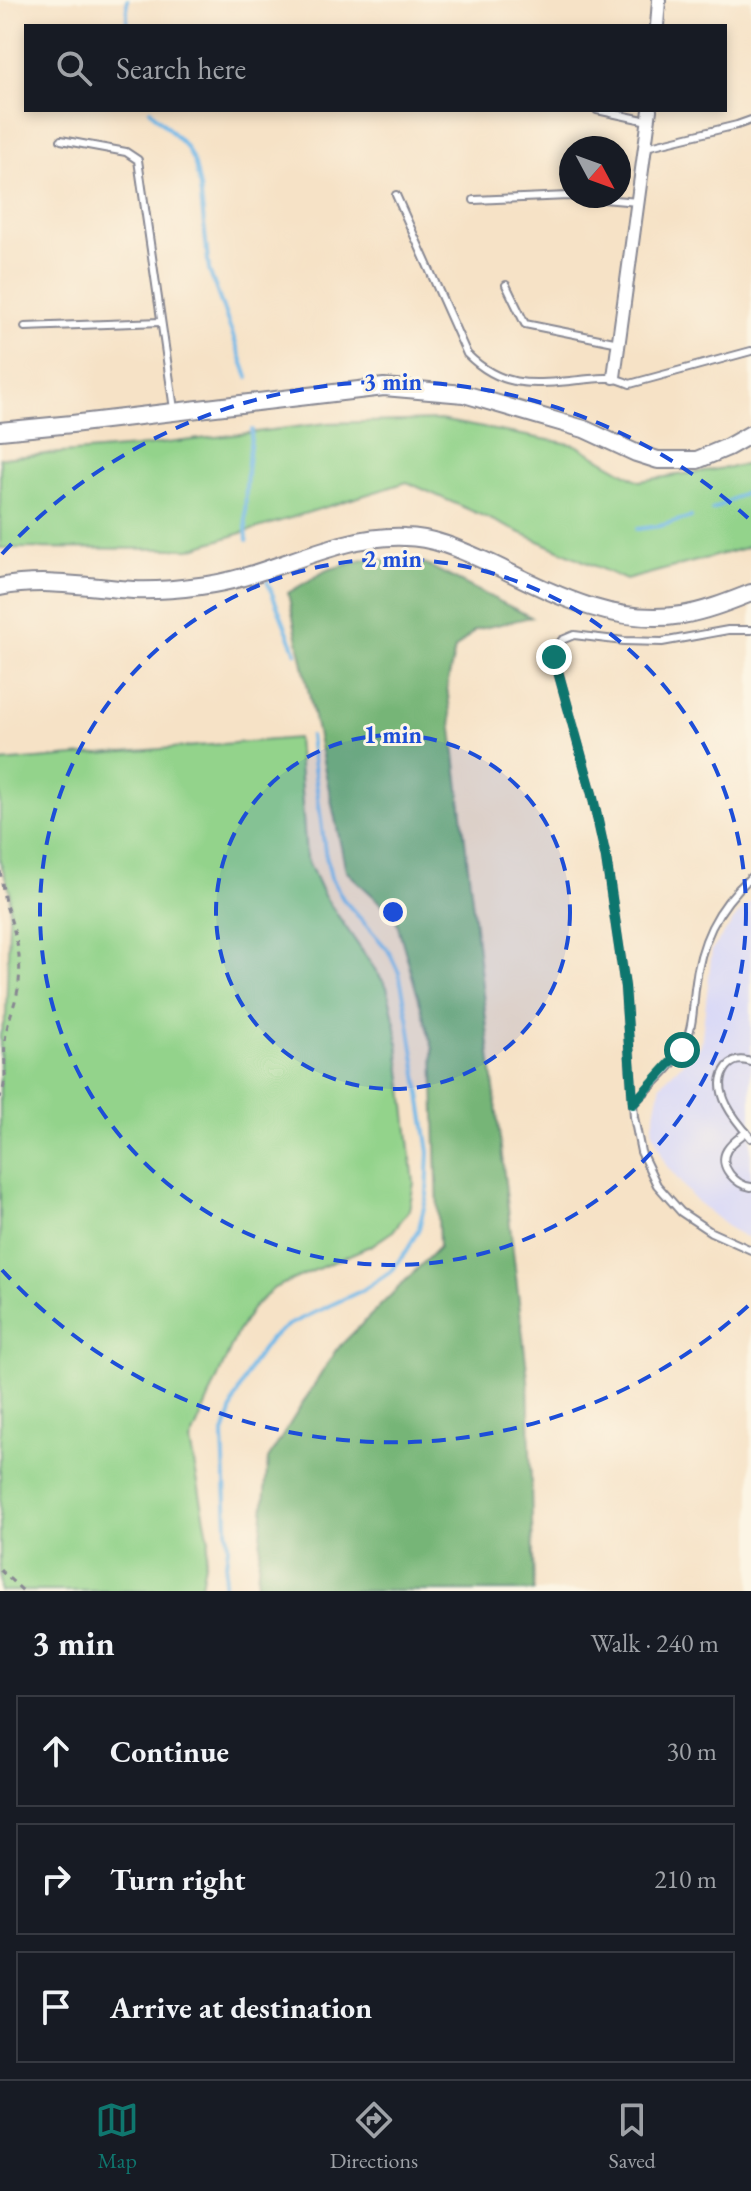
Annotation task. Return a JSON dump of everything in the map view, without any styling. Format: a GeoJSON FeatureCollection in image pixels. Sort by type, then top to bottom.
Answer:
{"type":"FeatureCollection","features":[{"type":"Feature","properties":{"kind":"main road"},"geometry":{"type":"LineString","coordinates":[[0,431],[384,387],[464,394],[584,429],[658,460],[697,460],[751,434]]}},
{"type":"Feature","properties":{"kind":"main road"},"geometry":{"type":"LineString","coordinates":[[0,587],[42,583],[135,590],[202,586],[259,573],[339,545],[409,536],[448,546],[561,597],[620,615],[683,614],[751,593]]}},
{"type":"Feature","properties":{"kind":"street"},"geometry":{"type":"LineString","coordinates":[[657,24],[659,0]]}},
{"type":"Feature","properties":{"kind":"street"},"geometry":{"type":"LineString","coordinates":[[614,377],[650,116]]}},
{"type":"Feature","properties":{"kind":"lane"},"geometry":{"type":"LineString","coordinates":[[615,112],[650,116]]}},
{"type":"Feature","properties":{"kind":"lane"},"geometry":{"type":"LineString","coordinates":[[646,147],[751,120]]}},
{"type":"Feature","properties":{"kind":"lane"},"geometry":{"type":"LineString","coordinates":[[61,140],[126,152],[138,160],[174,412]]}},
{"type":"Feature","properties":{"kind":"lane"},"geometry":{"type":"LineString","coordinates":[[396,195],[467,354],[478,365],[500,378],[537,383],[614,377],[630,384],[751,351]]}},
{"type":"Feature","properties":{"kind":"lane"},"geometry":{"type":"LineString","coordinates":[[474,200],[568,196],[638,202]]}},
{"type":"Feature","properties":{"kind":"lane"},"geometry":{"type":"LineString","coordinates":[[506,285],[525,324],[619,343]]}},
{"type":"Feature","properties":{"kind":"lane"},"geometry":{"type":"LineString","coordinates":[[25,327],[161,322]]}},
{"type":"Feature","properties":{"kind":"lane"},"geometry":{"type":"LineString","coordinates":[[751,630],[728,630],[662,642],[574,635],[562,640],[554,657],[592,794],[617,922],[628,1013],[636,1135],[641,1152],[668,1199],[695,1223],[751,1250]]}},
{"type":"Feature","properties":{"kind":"lane"},"geometry":{"type":"LineString","coordinates":[[633,1104],[682,1050],[689,1033],[703,945],[720,912],[751,877]]}},
{"type":"Feature","properties":{"kind":"lane"},"geometry":{"type":"LineString","coordinates":[[751,1062],[738,1060],[730,1064],[720,1086],[722,1095],[748,1135],[729,1148],[724,1158],[728,1173],[742,1185],[751,1187]]}},
{"type":"Feature","properties":{"kind":"path"},"geometry":{"type":"LineString","coordinates":[[0,871],[5,902],[16,933],[20,965],[17,995],[5,1043],[6,1085],[0,1098]]}},
{"type":"Feature","properties":{"kind":"path"},"geometry":{"type":"LineString","coordinates":[[0,1570],[23,1591]]}},
{"type":"Feature","properties":{"kind":"shaded area"},"geometry":{"type":"Polygon","coordinates":[[[751,902],[751,1240],[729,1228],[695,1200],[666,1165],[652,1129],[661,1084],[701,1045],[712,950],[751,902]]]}},
{"type":"Feature","properties":{"kind":"green space"},"geometry":{"type":"Polygon","coordinates":[[[440,420],[576,445],[639,481],[751,464],[751,545],[626,580],[407,482],[190,549],[0,548],[0,458],[136,447],[327,423],[440,420]]]}},
{"type":"Feature","properties":{"kind":"green space"},"geometry":{"type":"Polygon","coordinates":[[[367,559],[423,563],[531,617],[475,630],[455,649],[447,686],[528,1379],[534,1591],[256,1591],[268,1459],[336,1350],[439,1247],[433,1049],[395,916],[346,871],[288,593],[327,570],[367,559]]]}},
{"type":"Feature","properties":{"kind":"green space"},"geometry":{"type":"Polygon","coordinates":[[[297,738],[306,857],[323,894],[387,987],[396,1028],[414,1183],[409,1210],[393,1231],[372,1245],[274,1288],[252,1309],[237,1333],[190,1442],[209,1540],[200,1591],[0,1591],[0,1035],[6,1015],[10,892],[0,861],[0,762],[297,738]]]}},
{"type":"Feature","properties":{"kind":"waterway"},"geometry":{"type":"LineString","coordinates":[[127,0],[127,24]]}},
{"type":"Feature","properties":{"kind":"waterway"},"geometry":{"type":"LineString","coordinates":[[152,112],[187,148],[195,165],[209,270],[248,377]]}},
{"type":"Feature","properties":{"kind":"waterway"},"geometry":{"type":"LineString","coordinates":[[247,540],[246,485],[252,430]]}},
{"type":"Feature","properties":{"kind":"waterway"},"geometry":{"type":"LineString","coordinates":[[712,510],[751,489]]}},
{"type":"Feature","properties":{"kind":"waterway"},"geometry":{"type":"LineString","coordinates":[[637,529],[691,517]]}},
{"type":"Feature","properties":{"kind":"waterway"},"geometry":{"type":"LineString","coordinates":[[267,581],[296,653]]}},
{"type":"Feature","properties":{"kind":"waterway"},"geometry":{"type":"LineString","coordinates":[[223,1591],[228,1547],[223,1437],[235,1399],[252,1364],[270,1339],[288,1325],[363,1290],[390,1272],[419,1228],[427,1195],[429,1152],[399,973],[388,950],[343,899],[331,877],[310,736]]}},
{"type":"Feature","properties":{"kind":"route"},"geometry":{"type":"LineString","coordinates":[[554,657],[592,794],[606,858],[625,987],[633,1104],[682,1050]]}}]}
